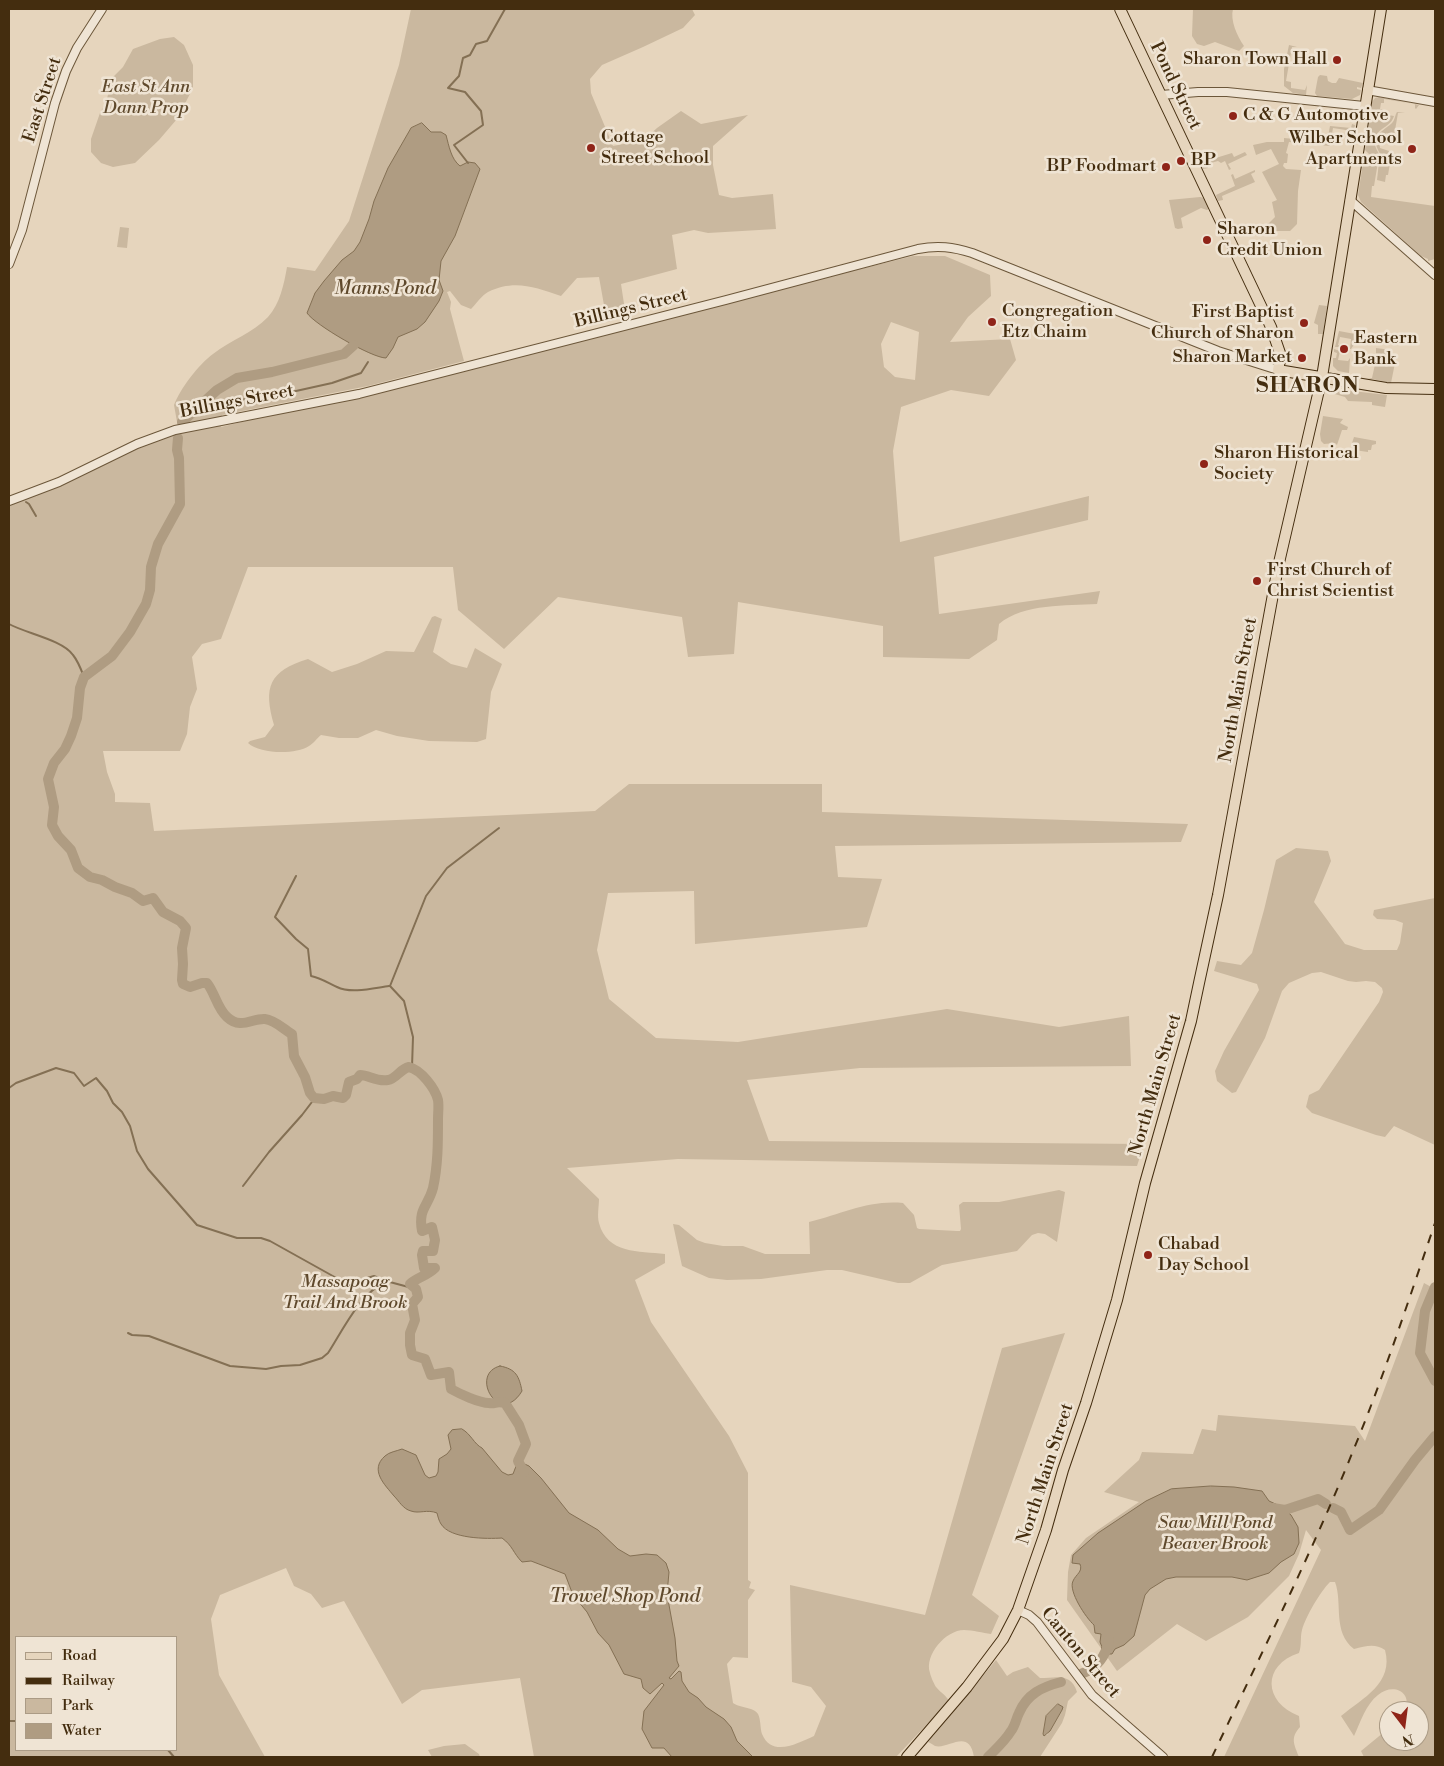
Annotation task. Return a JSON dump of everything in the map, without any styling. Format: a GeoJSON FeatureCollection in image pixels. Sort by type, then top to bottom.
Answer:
{"type":"FeatureCollection","features":[{"type":"Feature","properties":{"kind":"main road","name":"Pond Street"},"geometry":{"type":"LineString","coordinates":[[1120,9],[1271,327],[1281,356],[1278,370]]}},
{"type":"Feature","properties":{"kind":"main road","name":"North Main Street"},"geometry":{"type":"LineString","coordinates":[[907,1757],[967,1687],[1003,1640],[1018,1610],[1046,1530],[1063,1470],[1107,1334],[1128,1259],[1147,1176],[1191,1021],[1218,894],[1278,567],[1322,377],[1381,9]]}},
{"type":"Feature","properties":{"kind":"main road"},"geometry":{"type":"LineString","coordinates":[[1278,370],[1386,388],[1435,389]]}},
{"type":"Feature","properties":{"kind":"street","name":"East Street"},"geometry":{"type":"LineString","coordinates":[[9,264],[22,230],[55,103],[66,71],[77,48],[102,9]]}},
{"type":"Feature","properties":{"kind":"street"},"geometry":{"type":"LineString","coordinates":[[1367,90],[1435,102]]}},
{"type":"Feature","properties":{"kind":"street"},"geometry":{"type":"LineString","coordinates":[[1161,95],[1223,92],[1364,106]]}},
{"type":"Feature","properties":{"kind":"street"},"geometry":{"type":"LineString","coordinates":[[1350,200],[1435,274]]}},
{"type":"Feature","properties":{"kind":"street","name":"Billings Street"},"geometry":{"type":"LineString","coordinates":[[9,500],[59,482],[136,444],[176,430],[359,394],[927,247],[947,246],[966,251],[1097,304],[1255,364],[1278,370]]}},
{"type":"Feature","properties":{"kind":"street","name":"Canton Street"},"geometry":{"type":"LineString","coordinates":[[1018,1610],[1029,1615],[1037,1622],[1092,1695],[1163,1757]]}},
{"type":"Feature","properties":{"kind":"green space","name":"Massapoag Trail And Brook"},"geometry":{"type":"Polygon","coordinates":[[[411,9],[692,9],[695,15],[683,28],[602,65],[590,79],[591,93],[613,146],[644,140],[681,111],[701,124],[748,115],[713,146],[713,165],[719,195],[732,198],[773,194],[776,229],[708,233],[694,230],[672,235],[677,269],[621,284],[626,317],[607,322],[599,277],[577,278],[561,296],[533,287],[516,285],[498,288],[486,293],[471,309],[461,305],[450,291],[447,292],[464,361],[368,386],[222,415],[221,427],[913,256],[945,256],[990,275],[991,296],[968,317],[950,342],[1010,339],[1016,360],[989,396],[951,390],[901,407],[893,451],[900,542],[1089,496],[1088,520],[934,557],[939,614],[1100,591],[1097,604],[1046,607],[1021,612],[1009,617],[999,624],[997,640],[969,659],[883,657],[883,626],[738,602],[734,654],[688,657],[682,617],[558,597],[504,649],[458,610],[453,567],[248,567],[221,639],[202,644],[192,657],[197,689],[190,707],[187,734],[180,751],[103,751],[107,772],[115,794],[115,802],[150,803],[154,831],[595,811],[629,784],[822,784],[822,812],[1188,824],[1181,842],[835,846],[838,877],[882,879],[867,927],[695,944],[694,891],[608,893],[597,950],[609,999],[656,1038],[738,1042],[947,1009],[1059,1027],[1129,1016],[1131,1066],[860,1068],[747,1080],[769,1141],[1144,1144],[1137,1166],[678,1159],[567,1168],[599,1199],[599,1223],[603,1233],[609,1240],[625,1249],[665,1254],[665,1263],[635,1280],[651,1322],[729,1436],[748,1473],[748,1580],[751,1582],[749,1588],[755,1590],[748,1600],[748,1658],[733,1657],[727,1664],[733,1703],[758,1714],[762,1734],[766,1741],[772,1745],[786,1747],[814,1736],[826,1706],[811,1687],[792,1682],[790,1585],[925,1615],[1002,1348],[1065,1333],[972,1595],[999,1616],[991,1634],[967,1630],[957,1631],[944,1639],[933,1651],[929,1666],[930,1673],[936,1687],[949,1701],[896,1757],[534,1757],[520,1678],[422,1690],[402,1704],[344,1601],[322,1608],[311,1594],[294,1586],[286,1568],[220,1595],[211,1619],[219,1675],[265,1757],[9,1756],[9,505],[52,489],[157,440],[179,433],[174,405],[190,377],[213,354],[256,328],[268,317],[283,287],[287,267],[315,271],[349,221],[399,65],[411,9]],[[891,322],[881,344],[884,367],[895,377],[915,380],[919,332],[891,322]]]}},
{"type":"Feature","properties":{"kind":"green space"},"geometry":{"type":"Polygon","coordinates":[[[1193,9],[1233,9],[1232,18],[1244,46],[1239,51],[1215,42],[1204,46],[1197,44],[1192,36],[1193,9]]]}},
{"type":"Feature","properties":{"kind":"green space","name":"East St Ann Dann Prop"},"geometry":{"type":"Polygon","coordinates":[[[174,37],[184,45],[193,65],[193,88],[177,119],[135,163],[113,167],[101,163],[91,152],[91,139],[106,102],[113,77],[123,67],[133,49],[160,39],[174,37]]]}},
{"type":"Feature","properties":{"kind":"green space"},"geometry":{"type":"Polygon","coordinates":[[[1289,45],[1297,47],[1292,47],[1286,81],[1291,82],[1291,88],[1305,90],[1307,85],[1306,95],[1293,93],[1284,86],[1284,69],[1289,45]]]}},
{"type":"Feature","properties":{"kind":"green space"},"geometry":{"type":"Polygon","coordinates":[[[1320,75],[1327,76],[1328,81],[1332,83],[1336,83],[1339,78],[1363,83],[1361,88],[1357,87],[1357,89],[1361,90],[1360,95],[1352,99],[1317,96],[1315,93],[1320,75]]]}},
{"type":"Feature","properties":{"kind":"green space"},"geometry":{"type":"Polygon","coordinates":[[[1379,97],[1410,103],[1384,99],[1384,103],[1381,103],[1380,109],[1383,110],[1382,114],[1394,116],[1392,121],[1376,135],[1374,140],[1379,154],[1377,156],[1370,155],[1365,150],[1372,102],[1375,98],[1379,97]]]}},
{"type":"Feature","properties":{"kind":"green space"},"geometry":{"type":"Polygon","coordinates":[[[1397,112],[1405,113],[1398,113],[1394,136],[1386,133],[1386,135],[1382,134],[1379,140],[1380,148],[1392,152],[1391,158],[1382,157],[1376,145],[1377,137],[1379,133],[1393,122],[1397,112]]]}},
{"type":"Feature","properties":{"kind":"green space"},"geometry":{"type":"Polygon","coordinates":[[[1352,124],[1355,125],[1352,143],[1350,143],[1352,131],[1333,128],[1330,146],[1289,142],[1286,153],[1288,154],[1287,163],[1284,163],[1283,166],[1286,169],[1301,170],[1297,224],[1290,231],[1252,231],[1269,223],[1275,217],[1272,202],[1277,200],[1262,172],[1279,164],[1271,149],[1256,155],[1253,145],[1267,142],[1284,142],[1284,138],[1327,142],[1330,126],[1351,128],[1352,124]]]}},
{"type":"Feature","properties":{"kind":"green space"},"geometry":{"type":"Polygon","coordinates":[[[1245,152],[1247,155],[1228,164],[1231,169],[1229,170],[1225,161],[1207,164],[1208,168],[1203,169],[1199,161],[1203,157],[1206,161],[1232,153],[1234,157],[1245,152]]]}},
{"type":"Feature","properties":{"kind":"green space"},"geometry":{"type":"Polygon","coordinates":[[[1371,160],[1378,162],[1371,197],[1435,206],[1435,259],[1428,261],[1428,259],[1421,256],[1361,202],[1358,195],[1363,163],[1371,160]]]}},
{"type":"Feature","properties":{"kind":"green space"},"geometry":{"type":"Polygon","coordinates":[[[1379,162],[1390,163],[1385,182],[1377,180],[1379,162]]]}},
{"type":"Feature","properties":{"kind":"green space"},"geometry":{"type":"Polygon","coordinates":[[[1255,170],[1251,174],[1255,182],[1222,196],[1223,200],[1218,201],[1216,195],[1235,186],[1231,175],[1233,174],[1235,179],[1255,170]]]}},
{"type":"Feature","properties":{"kind":"green space"},"geometry":{"type":"Polygon","coordinates":[[[1205,198],[1210,208],[1207,210],[1201,208],[1181,218],[1183,228],[1175,228],[1169,200],[1205,198]]]}},
{"type":"Feature","properties":{"kind":"green space"},"geometry":{"type":"Polygon","coordinates":[[[120,227],[129,228],[127,248],[117,247],[120,227]]]}},
{"type":"Feature","properties":{"kind":"green space"},"geometry":{"type":"Polygon","coordinates":[[[1319,305],[1327,306],[1323,334],[1318,334],[1318,325],[1314,323],[1319,305]]]}},
{"type":"Feature","properties":{"kind":"green space"},"geometry":{"type":"Polygon","coordinates":[[[1339,331],[1371,337],[1371,340],[1398,344],[1370,343],[1357,340],[1350,349],[1351,339],[1340,337],[1338,345],[1340,347],[1335,347],[1339,331]]]}},
{"type":"Feature","properties":{"kind":"green space"},"geometry":{"type":"Polygon","coordinates":[[[1376,348],[1391,350],[1389,362],[1395,363],[1391,383],[1367,378],[1372,378],[1376,360],[1376,348]]]}},
{"type":"Feature","properties":{"kind":"green space"},"geometry":{"type":"Polygon","coordinates":[[[1334,349],[1340,351],[1338,360],[1348,361],[1350,358],[1349,373],[1338,371],[1333,366],[1333,358],[1336,358],[1337,353],[1334,352],[1334,349]]]}},
{"type":"Feature","properties":{"kind":"green space"},"geometry":{"type":"Polygon","coordinates":[[[1335,389],[1387,395],[1385,407],[1372,405],[1372,402],[1348,401],[1345,397],[1328,392],[1335,389]]]}},
{"type":"Feature","properties":{"kind":"green space"},"geometry":{"type":"Polygon","coordinates":[[[1323,416],[1343,419],[1340,423],[1348,427],[1347,430],[1342,430],[1337,445],[1335,443],[1324,444],[1321,441],[1320,434],[1323,416]]]}},
{"type":"Feature","properties":{"kind":"green space"},"geometry":{"type":"Polygon","coordinates":[[[1354,437],[1376,441],[1376,444],[1372,445],[1371,450],[1368,450],[1368,452],[1354,450],[1354,447],[1351,446],[1354,437]]]}},
{"type":"Feature","properties":{"kind":"green space"},"geometry":{"type":"Polygon","coordinates":[[[435,616],[442,619],[433,652],[451,664],[467,668],[475,648],[502,664],[491,692],[486,739],[477,742],[429,741],[397,736],[376,730],[358,738],[339,738],[321,735],[312,744],[303,749],[287,752],[269,751],[253,747],[248,743],[265,737],[274,725],[269,700],[270,691],[272,682],[285,669],[308,659],[332,672],[357,664],[386,651],[414,652],[432,617],[435,616]]]}},
{"type":"Feature","properties":{"kind":"green space"},"geometry":{"type":"Polygon","coordinates":[[[1296,848],[1328,851],[1331,861],[1314,902],[1345,944],[1364,950],[1397,950],[1403,923],[1395,920],[1377,919],[1373,915],[1374,910],[1435,898],[1435,1145],[1394,1126],[1385,1137],[1376,1135],[1312,1113],[1306,1107],[1309,1095],[1319,1090],[1379,1002],[1383,992],[1382,988],[1375,982],[1348,981],[1321,972],[1312,973],[1289,983],[1282,991],[1265,1038],[1236,1092],[1232,1093],[1217,1081],[1215,1071],[1224,1051],[1259,990],[1257,984],[1214,971],[1217,961],[1241,965],[1252,953],[1276,860],[1296,848]]]}},
{"type":"Feature","properties":{"kind":"green space"},"geometry":{"type":"Polygon","coordinates":[[[1059,1190],[1065,1192],[1057,1242],[1045,1234],[1038,1233],[1032,1235],[1017,1251],[942,1265],[910,1283],[898,1283],[842,1270],[827,1270],[761,1279],[727,1280],[709,1278],[682,1266],[673,1224],[679,1225],[697,1240],[705,1243],[723,1246],[743,1246],[765,1254],[810,1254],[809,1222],[855,1208],[878,1204],[903,1203],[914,1215],[917,1228],[919,1229],[960,1231],[959,1205],[963,1202],[999,1202],[1059,1190]]]}},
{"type":"Feature","properties":{"kind":"green space","name":"Saw Mill Pond Beaver Brook"},"geometry":{"type":"Polygon","coordinates":[[[1424,1283],[1435,1289],[1435,1757],[1364,1757],[1361,1751],[1379,1736],[1379,1751],[1429,1751],[1429,1701],[1406,1701],[1404,1694],[1400,1691],[1384,1691],[1370,1703],[1354,1736],[1341,1716],[1375,1689],[1385,1672],[1387,1662],[1385,1650],[1381,1648],[1366,1646],[1354,1649],[1347,1642],[1340,1626],[1335,1582],[1330,1582],[1307,1618],[1302,1630],[1299,1653],[1278,1666],[1273,1675],[1273,1693],[1287,1710],[1299,1716],[1300,1727],[1294,1741],[1299,1757],[1224,1757],[1321,1550],[1306,1530],[1299,1554],[1289,1576],[1248,1617],[1206,1641],[1177,1624],[1117,1671],[1067,1600],[1071,1555],[1086,1538],[1139,1502],[1104,1492],[1139,1460],[1142,1452],[1193,1454],[1202,1429],[1216,1431],[1218,1415],[1355,1426],[1365,1441],[1424,1283]]]}},
{"type":"Feature","properties":{"kind":"green space"},"geometry":{"type":"Polygon","coordinates":[[[996,1660],[1007,1676],[1028,1667],[1040,1678],[1057,1677],[1071,1681],[1077,1692],[1068,1701],[1062,1723],[1040,1757],[974,1757],[968,1743],[963,1741],[940,1746],[935,1746],[928,1742],[996,1660]],[[1058,1704],[1046,1716],[1043,1734],[1047,1735],[1062,1710],[1058,1704]]]}},
{"type":"Feature","properties":{"kind":"green space"},"geometry":{"type":"Polygon","coordinates":[[[465,1744],[479,1754],[480,1757],[432,1757],[428,1750],[444,1746],[465,1744]]]}},
{"type":"Feature","properties":{"kind":"water","name":"Manns Pond"},"geometry":{"type":"Polygon","coordinates":[[[422,123],[431,132],[441,132],[446,135],[452,156],[460,166],[468,162],[475,163],[480,169],[455,236],[441,261],[439,280],[443,291],[439,301],[425,322],[417,329],[398,337],[386,358],[379,357],[344,340],[307,313],[315,293],[342,260],[354,251],[360,242],[388,168],[411,128],[422,123]]]}},
{"type":"Feature","properties":{"kind":"water"},"geometry":{"type":"Polygon","coordinates":[[[500,1366],[510,1369],[516,1374],[522,1391],[513,1401],[505,1404],[497,1401],[487,1387],[487,1378],[491,1371],[500,1366]]]}},
{"type":"Feature","properties":{"kind":"water","name":"Trowel Shop Pond"},"geometry":{"type":"Polygon","coordinates":[[[462,1429],[482,1448],[502,1472],[508,1475],[513,1474],[518,1461],[529,1466],[569,1513],[598,1530],[618,1549],[630,1556],[657,1555],[666,1563],[669,1572],[667,1594],[679,1666],[669,1678],[671,1679],[679,1671],[681,1672],[682,1681],[689,1692],[724,1719],[731,1727],[737,1741],[753,1757],[672,1757],[664,1748],[652,1748],[642,1729],[644,1711],[664,1685],[662,1683],[650,1694],[643,1688],[641,1679],[624,1674],[609,1645],[598,1633],[587,1612],[573,1595],[565,1574],[531,1561],[522,1562],[502,1538],[469,1537],[452,1533],[441,1524],[437,1513],[430,1511],[414,1512],[401,1505],[380,1477],[378,1467],[380,1461],[385,1456],[402,1449],[416,1455],[425,1475],[429,1478],[436,1476],[439,1459],[451,1449],[448,1435],[452,1430],[462,1429]]]}},
{"type":"Feature","properties":{"kind":"water"},"geometry":{"type":"Polygon","coordinates":[[[1211,1486],[1262,1491],[1269,1501],[1282,1507],[1291,1515],[1298,1527],[1299,1543],[1294,1554],[1269,1573],[1247,1580],[1232,1577],[1176,1577],[1166,1579],[1150,1589],[1145,1595],[1134,1636],[1124,1645],[1115,1649],[1112,1654],[1108,1654],[1101,1648],[1101,1634],[1095,1633],[1094,1625],[1075,1597],[1072,1585],[1081,1567],[1080,1564],[1072,1563],[1073,1555],[1098,1533],[1146,1501],[1171,1489],[1211,1486]]]}},
{"type":"Feature","properties":{"kind":"water"},"geometry":{"type":"Polygon","coordinates":[[[1058,1704],[1063,1707],[1062,1710],[1050,1731],[1044,1736],[1046,1716],[1058,1704]]]}},
{"type":"Feature","properties":{"kind":"waterway"},"geometry":{"type":"LineString","coordinates":[[468,163],[454,145],[483,125],[481,111],[465,92],[448,88],[459,76],[463,58],[470,55],[476,44],[487,41],[505,9]]}},
{"type":"Feature","properties":{"kind":"waterway"},"geometry":{"type":"LineString","coordinates":[[182,422],[217,390],[237,378],[272,372],[344,354],[354,345]]}},
{"type":"Feature","properties":{"kind":"waterway"},"geometry":{"type":"LineString","coordinates":[[195,409],[238,400],[269,397],[332,383],[361,373],[368,362]]}},
{"type":"Feature","properties":{"kind":"waterway"},"geometry":{"type":"LineString","coordinates":[[178,438],[180,504],[158,544],[151,567],[150,590],[146,604],[130,632],[112,656],[84,677],[80,688],[77,718],[71,736],[65,749],[54,763],[48,779],[54,807],[52,825],[58,836],[71,850],[78,868],[90,877],[132,893],[143,901],[153,898],[163,912],[180,921],[186,928],[182,948],[183,984],[190,987],[207,983],[221,1009],[232,1021],[242,1023],[265,1019],[276,1023],[292,1034],[294,1056],[314,1098],[324,1099],[333,1096],[343,1098],[346,1095],[349,1082],[357,1079],[360,1075],[388,1080],[409,1067],[423,1076],[431,1085],[438,1102],[436,1171],[431,1194],[422,1212],[421,1223],[422,1231],[432,1227],[435,1240],[433,1251],[423,1251],[424,1268],[435,1268],[410,1284],[416,1289],[418,1297],[412,1304],[415,1320],[410,1333],[412,1355],[425,1359],[431,1375],[449,1372],[451,1389],[480,1402],[505,1403],[519,1425],[526,1444],[518,1461],[524,1472]]}},
{"type":"Feature","properties":{"kind":"waterway"},"geometry":{"type":"LineString","coordinates":[[26,502],[36,516]]}},
{"type":"Feature","properties":{"kind":"waterway"},"geometry":{"type":"LineString","coordinates":[[9,624],[61,645],[73,655],[84,677]]}},
{"type":"Feature","properties":{"kind":"waterway"},"geometry":{"type":"LineString","coordinates":[[412,1067],[413,1037],[404,1001],[390,986],[426,896],[447,868],[499,828]]}},
{"type":"Feature","properties":{"kind":"waterway"},"geometry":{"type":"LineString","coordinates":[[296,876],[275,917],[308,949],[311,976],[349,990],[389,986]]}},
{"type":"Feature","properties":{"kind":"waterway"},"geometry":{"type":"LineString","coordinates":[[9,1088],[16,1083],[56,1068],[74,1073],[84,1086],[96,1078],[107,1091],[113,1103],[122,1112],[130,1126],[137,1151],[148,1169],[197,1225],[237,1238],[261,1238],[270,1241],[340,1280],[353,1282],[374,1276],[386,1281]]}},
{"type":"Feature","properties":{"kind":"waterway"},"geometry":{"type":"LineString","coordinates":[[243,1186],[315,1098]]}},
{"type":"Feature","properties":{"kind":"waterway"},"geometry":{"type":"LineString","coordinates":[[128,1333],[149,1336],[230,1366],[266,1369],[300,1365],[322,1358],[328,1353],[360,1303],[376,1287],[386,1281],[416,1289]]}},
{"type":"Feature","properties":{"kind":"waterway"},"geometry":{"type":"LineString","coordinates":[[1435,1287],[1425,1311],[1420,1353],[1435,1381]]}},
{"type":"Feature","properties":{"kind":"waterway"},"geometry":{"type":"LineString","coordinates":[[1333,1508],[1341,1512],[1350,1530],[1379,1510],[1435,1436]]}},
{"type":"Feature","properties":{"kind":"waterway"},"geometry":{"type":"LineString","coordinates":[[1273,1508],[1285,1510],[1318,1499],[1326,1504]]}},
{"type":"Feature","properties":{"kind":"waterway"},"geometry":{"type":"LineString","coordinates":[[1081,1674],[1100,1661],[1106,1651],[1109,1640]]}},
{"type":"Feature","properties":{"kind":"waterway"},"geometry":{"type":"LineString","coordinates":[[988,1757],[1009,1735],[1026,1701],[1041,1689],[1061,1682]]}},
{"type":"Feature","properties":{"kind":"waterway"},"geometry":{"type":"LineString","coordinates":[[9,1721],[15,1721]]}},
{"type":"Feature","properties":{"kind":"waterway"},"geometry":{"type":"LineString","coordinates":[[169,1751],[174,1757]]}},
{"type":"Feature","properties":{"kind":"railway"},"geometry":{"type":"LineString","coordinates":[[1212,1757],[1285,1605],[1337,1490],[1386,1366],[1435,1223]]}},
{"type":"Feature","properties":{"kind":"place","name":"Sharon Town Hall"},"geometry":{"type":"Point","coordinates":[1337,60]}},
{"type":"Feature","properties":{"kind":"place","name":"C & G Automotive"},"geometry":{"type":"Point","coordinates":[1233,116]}},
{"type":"Feature","properties":{"kind":"place","name":"Cottage Street School"},"geometry":{"type":"Point","coordinates":[591,148]}},
{"type":"Feature","properties":{"kind":"place","name":"Wilber School Apartments"},"geometry":{"type":"Point","coordinates":[1412,149]}},
{"type":"Feature","properties":{"kind":"place","name":"BP"},"geometry":{"type":"Point","coordinates":[1181,161]}},
{"type":"Feature","properties":{"kind":"place","name":"BP Foodmart"},"geometry":{"type":"Point","coordinates":[1166,167]}},
{"type":"Feature","properties":{"kind":"place","name":"Sharon Credit Union"},"geometry":{"type":"Point","coordinates":[1207,240]}},
{"type":"Feature","properties":{"kind":"place","name":"Congregation Etz Chaim"},"geometry":{"type":"Point","coordinates":[992,322]}},
{"type":"Feature","properties":{"kind":"place","name":"First Baptist Church of Sharon"},"geometry":{"type":"Point","coordinates":[1304,323]}},
{"type":"Feature","properties":{"kind":"place","name":"Eastern Bank"},"geometry":{"type":"Point","coordinates":[1344,349]}},
{"type":"Feature","properties":{"kind":"place","name":"Sharon Market"},"geometry":{"type":"Point","coordinates":[1302,358]}},
{"type":"Feature","properties":{"kind":"place","name":"Sharon Historical Society"},"geometry":{"type":"Point","coordinates":[1204,464]}},
{"type":"Feature","properties":{"kind":"place","name":"First Church of Christ Scientist"},"geometry":{"type":"Point","coordinates":[1257,581]}},
{"type":"Feature","properties":{"kind":"place","name":"Chabad Day School"},"geometry":{"type":"Point","coordinates":[1148,1255]}},
{"type":"Feature","properties":{"kind":"district","name":"SHARON"},"geometry":{"type":"Point","coordinates":[1308,387]}}]}
